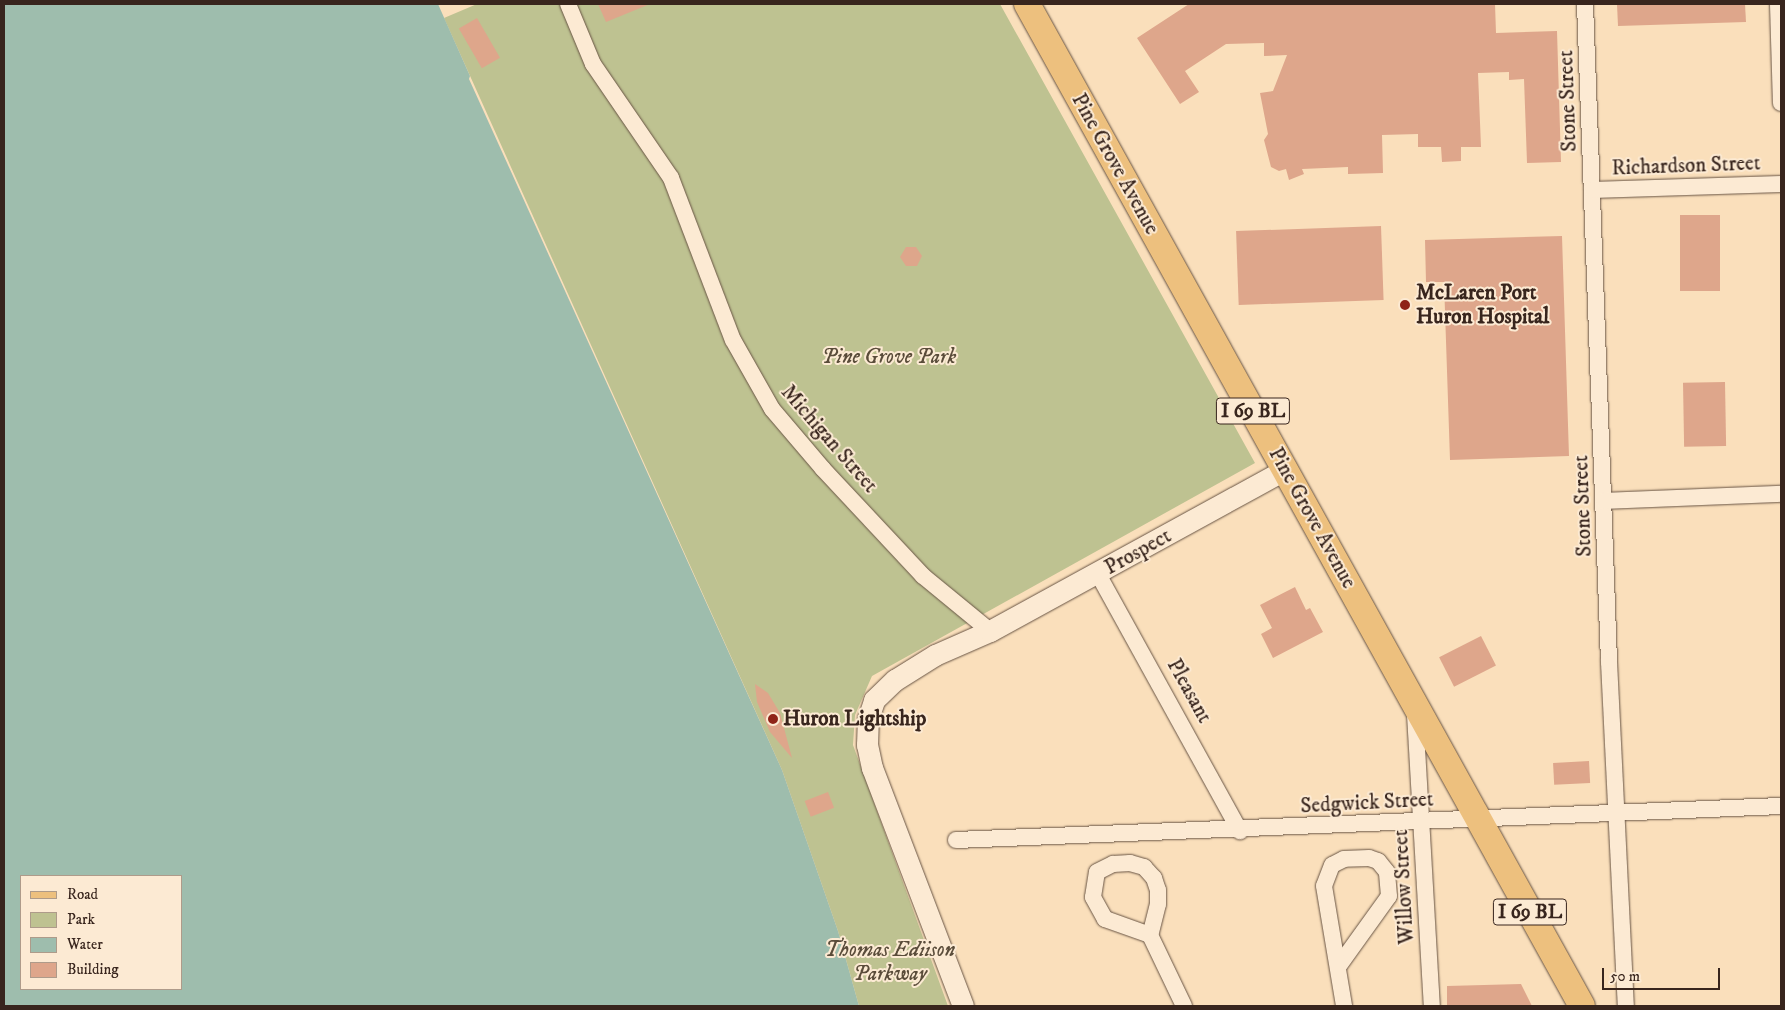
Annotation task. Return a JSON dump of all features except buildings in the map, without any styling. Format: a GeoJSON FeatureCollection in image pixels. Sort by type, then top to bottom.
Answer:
{"type":"FeatureCollection","features":[{"type":"Feature","properties":{"kind":"main road","name":"Pine Grove Avenue"},"geometry":{"type":"LineString","coordinates":[[1027,4],[1582,1006]]}},
{"type":"Feature","properties":{"kind":"street","name":"Michigan Street"},"geometry":{"type":"LineString","coordinates":[[568,4],[584,45],[604,79],[671,178],[733,340],[772,409],[822,469],[923,576],[990,631]]}},
{"type":"Feature","properties":{"kind":"street","name":"Stone Street"},"geometry":{"type":"LineString","coordinates":[[1585,4],[1626,1006]]}},
{"type":"Feature","properties":{"kind":"street"},"geometry":{"type":"LineString","coordinates":[[1778,4],[1781,103]]}},
{"type":"Feature","properties":{"kind":"street","name":"Richardson Street"},"geometry":{"type":"LineString","coordinates":[[1592,190],[1781,184]]}},
{"type":"Feature","properties":{"kind":"street","name":"Prospect"},"geometry":{"type":"LineString","coordinates":[[963,1006],[872,768],[867,745],[868,719],[874,700],[895,680],[935,656],[990,631],[1098,574],[1284,470]]}},
{"type":"Feature","properties":{"kind":"street"},"geometry":{"type":"LineString","coordinates":[[1604,501],[1781,494]]}},
{"type":"Feature","properties":{"kind":"street","name":"Pleasant"},"geometry":{"type":"LineString","coordinates":[[1098,574],[1240,831]]}},
{"type":"Feature","properties":{"kind":"street","name":"Willow Street"},"geometry":{"type":"LineString","coordinates":[[1414,705],[1432,1006]]}},
{"type":"Feature","properties":{"kind":"street","name":"Sedgwick Street"},"geometry":{"type":"LineString","coordinates":[[956,840],[1422,824],[1479,818],[1618,811],[1781,806]]}},
{"type":"Feature","properties":{"kind":"street"},"geometry":{"type":"LineString","coordinates":[[1338,967],[1389,896],[1386,872],[1378,862],[1369,858],[1344,859],[1332,865],[1326,875],[1324,886],[1344,1006]]}},
{"type":"Feature","properties":{"kind":"street"},"geometry":{"type":"LineString","coordinates":[[1150,935],[1105,919],[1094,897],[1097,872],[1113,864],[1130,863],[1144,867],[1154,878],[1158,904],[1150,935],[1184,1006]]}},
{"type":"Feature","properties":{"kind":"green space","name":"Pine Grove Park"},"geometry":{"type":"Polygon","coordinates":[[[477,4],[1000,4],[1255,463],[872,676],[855,715],[853,745],[948,1006],[859,1006],[838,931],[782,770],[444,18],[477,4]]]}},
{"type":"Feature","properties":{"kind":"water"},"geometry":{"type":"Polygon","coordinates":[[[4,4],[438,4],[470,76],[469,79],[782,770],[838,931],[859,1006],[4,1006],[4,4]]]}},
{"type":"Feature","properties":{"kind":"place","name":"McLaren Port Huron Hospital"},"geometry":{"type":"Point","coordinates":[1405,305]}},
{"type":"Feature","properties":{"kind":"place","name":"Huron Lightship"},"geometry":{"type":"Point","coordinates":[773,719]}},
{"type":"Feature","properties":{"kind":"park label","name":"Thomas Ediison Parkway"},"geometry":{"type":"Point","coordinates":[890,962]}}]}
